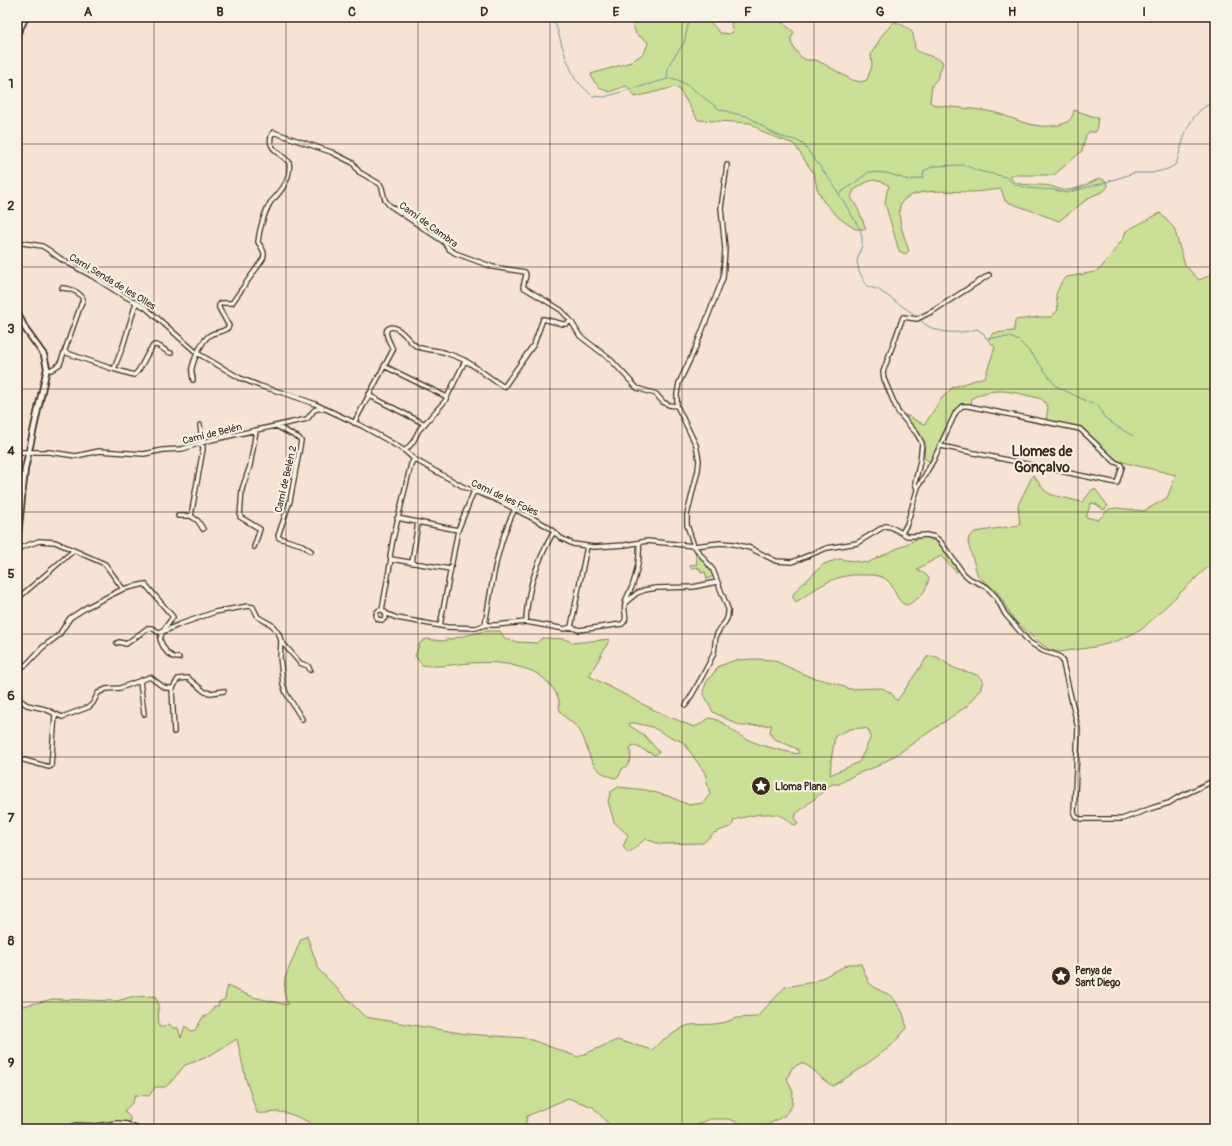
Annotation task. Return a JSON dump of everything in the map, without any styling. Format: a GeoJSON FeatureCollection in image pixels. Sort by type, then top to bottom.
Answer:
{"type":"FeatureCollection","features":[{"type":"Feature","properties":{"kind":"main road"},"geometry":{"type":"LineString","coordinates":[[17,34],[26,17]]}},
{"type":"Feature","properties":{"kind":"main road"},"geometry":{"type":"LineString","coordinates":[[17,312],[26,330],[44,355],[47,363],[47,369],[28,452],[17,544]]}},
{"type":"Feature","properties":{"kind":"street","name":"Camí de Cambra"},"geometry":{"type":"LineString","coordinates":[[197,353],[210,335],[227,330],[230,326],[219,308],[219,305],[222,302],[232,303],[265,255],[258,242],[265,214],[271,202],[282,188],[289,174],[290,166],[289,162],[276,152],[271,143],[270,139],[273,132],[331,152],[353,162],[359,172],[380,184],[385,200],[389,205],[444,242],[449,249],[493,267],[524,272],[526,275],[523,287],[561,310],[571,321],[580,336],[611,360],[637,388],[656,394],[663,402],[669,405],[677,406]]}},
{"type":"Feature","properties":{"kind":"street"},"geometry":{"type":"LineString","coordinates":[[686,705],[700,682],[712,655],[718,632],[728,618],[728,609],[713,569],[694,546],[688,525],[687,515],[698,470],[698,452],[677,406],[679,382],[689,363],[723,278],[726,249],[721,208],[727,165]]}},
{"type":"Feature","properties":{"kind":"street","name":"Camí Senda de les Olles"},"geometry":{"type":"LineString","coordinates":[[17,242],[47,248],[61,260],[92,276],[154,314],[197,353],[251,383],[290,395],[323,408]]}},
{"type":"Feature","properties":{"kind":"street"},"geometry":{"type":"LineString","coordinates":[[917,490],[915,483],[920,461],[922,441],[898,412],[883,372],[903,317],[919,318],[933,311],[989,274]]}},
{"type":"Feature","properties":{"kind":"street"},"geometry":{"type":"LineString","coordinates":[[47,369],[51,370],[60,364],[83,299],[81,295],[69,289],[62,288]]}},
{"type":"Feature","properties":{"kind":"street"},"geometry":{"type":"LineString","coordinates":[[114,370],[136,303]]}},
{"type":"Feature","properties":{"kind":"street"},"geometry":{"type":"LineString","coordinates":[[354,423],[393,350],[386,334],[386,330],[391,327],[396,328],[411,343],[422,349],[439,350],[466,361],[504,387],[534,344],[543,319],[563,324],[571,321]]}},
{"type":"Feature","properties":{"kind":"street"},"geometry":{"type":"LineString","coordinates":[[64,352],[114,370],[131,374],[136,374],[154,345],[158,345],[168,353],[171,353]]}},
{"type":"Feature","properties":{"kind":"street"},"geometry":{"type":"LineString","coordinates":[[193,380],[192,368],[197,353]]}},
{"type":"Feature","properties":{"kind":"street"},"geometry":{"type":"LineString","coordinates":[[405,451],[413,442],[420,430],[442,405],[466,361]]}},
{"type":"Feature","properties":{"kind":"street"},"geometry":{"type":"LineString","coordinates":[[384,366],[447,397]]}},
{"type":"Feature","properties":{"kind":"street"},"geometry":{"type":"LineString","coordinates":[[368,395],[425,424]]}},
{"type":"Feature","properties":{"kind":"street"},"geometry":{"type":"LineString","coordinates":[[941,446],[1117,483],[1122,467],[1080,429],[965,406],[956,412],[941,446],[917,490],[907,524],[902,533],[912,536],[921,534],[930,535],[940,541],[964,574],[970,579],[987,587],[996,597],[1005,614],[1026,640],[1039,649],[1061,657],[1066,672],[1078,728],[1074,813],[1076,817],[1081,819],[1122,819],[1152,808],[1169,804],[1177,798],[1215,781]]}},
{"type":"Feature","properties":{"kind":"street","name":"Camí de Belén"},"geometry":{"type":"LineString","coordinates":[[17,452],[60,452],[76,456],[100,451],[144,454],[163,450],[182,449],[307,419],[313,410],[316,408],[323,408]]}},
{"type":"Feature","properties":{"kind":"street","name":"Camí de les Foies"},"geometry":{"type":"LineString","coordinates":[[323,408],[380,436],[405,451],[414,459],[474,491],[515,509],[547,526],[569,542],[587,546],[603,547],[650,541],[694,546],[720,543],[750,548],[776,561],[792,562],[827,548],[857,543],[885,526],[889,526],[902,533]]}},
{"type":"Feature","properties":{"kind":"street"},"geometry":{"type":"LineString","coordinates":[[191,516],[203,443],[200,425]]}},
{"type":"Feature","properties":{"kind":"street","name":"Camí de Belén 2"},"geometry":{"type":"LineString","coordinates":[[276,426],[302,441],[289,505],[278,536],[279,538],[304,545],[311,551]]}},
{"type":"Feature","properties":{"kind":"street"},"geometry":{"type":"LineString","coordinates":[[254,547],[260,529],[240,517],[242,489],[250,466],[256,431]]}},
{"type":"Feature","properties":{"kind":"street"},"geometry":{"type":"LineString","coordinates":[[383,619],[385,617],[383,611],[391,559],[390,556],[411,464],[414,459]]}},
{"type":"Feature","properties":{"kind":"street"},"geometry":{"type":"LineString","coordinates":[[440,626],[458,530],[474,491]]}},
{"type":"Feature","properties":{"kind":"street"},"geometry":{"type":"LineString","coordinates":[[485,625],[499,548],[505,529],[515,509]]}},
{"type":"Feature","properties":{"kind":"street"},"geometry":{"type":"LineString","coordinates":[[178,516],[191,516],[198,521],[203,529]]}},
{"type":"Feature","properties":{"kind":"street"},"geometry":{"type":"LineString","coordinates":[[398,518],[458,530]]}},
{"type":"Feature","properties":{"kind":"street"},"geometry":{"type":"LineString","coordinates":[[412,563],[418,522]]}},
{"type":"Feature","properties":{"kind":"street"},"geometry":{"type":"LineString","coordinates":[[526,622],[527,597],[532,579],[554,532]]}},
{"type":"Feature","properties":{"kind":"street"},"geometry":{"type":"LineString","coordinates":[[17,549],[43,540],[54,542],[105,564],[123,589]]}},
{"type":"Feature","properties":{"kind":"street"},"geometry":{"type":"LineString","coordinates":[[571,627],[574,630],[578,630],[622,624],[625,622],[625,603],[627,594],[634,583],[639,550],[638,543]]}},
{"type":"Feature","properties":{"kind":"street"},"geometry":{"type":"LineString","coordinates":[[571,627],[587,546]]}},
{"type":"Feature","properties":{"kind":"street"},"geometry":{"type":"LineString","coordinates":[[17,598],[73,550]]}},
{"type":"Feature","properties":{"kind":"street"},"geometry":{"type":"LineString","coordinates":[[391,559],[450,569]]}},
{"type":"Feature","properties":{"kind":"street"},"geometry":{"type":"LineString","coordinates":[[625,603],[638,593],[645,590],[693,587],[717,582]]}},
{"type":"Feature","properties":{"kind":"street"},"geometry":{"type":"LineString","coordinates":[[17,670],[27,664],[59,635],[70,618],[87,607],[123,589],[145,584],[173,617],[164,629],[160,639],[171,657],[179,658]]}},
{"type":"Feature","properties":{"kind":"street"},"geometry":{"type":"LineString","coordinates":[[117,643],[120,642],[126,644],[148,628],[152,628],[158,632],[168,631],[178,625],[215,612],[248,606],[253,607],[261,619],[274,628],[279,634],[281,641],[280,657],[282,684],[302,719]]}},
{"type":"Feature","properties":{"kind":"street"},"geometry":{"type":"LineString","coordinates":[[397,618],[383,611],[377,612],[376,615],[378,619],[397,618],[440,626],[476,628],[485,625],[526,622],[565,629],[571,627]]}},
{"type":"Feature","properties":{"kind":"street"},"geometry":{"type":"LineString","coordinates":[[281,641],[300,663],[308,666],[310,670]]}},
{"type":"Feature","properties":{"kind":"street"},"geometry":{"type":"LineString","coordinates":[[18,698],[27,705],[45,709],[62,717],[89,707],[93,703],[98,693],[106,689],[120,688],[150,677],[162,686],[172,689]]}},
{"type":"Feature","properties":{"kind":"street"},"geometry":{"type":"LineString","coordinates":[[174,732],[172,689],[178,679],[188,678],[205,692],[224,692]]}},
{"type":"Feature","properties":{"kind":"street"},"geometry":{"type":"LineString","coordinates":[[140,681],[144,714]]}},
{"type":"Feature","properties":{"kind":"street"},"geometry":{"type":"LineString","coordinates":[[17,707],[18,698]]}},
{"type":"Feature","properties":{"kind":"street"},"geometry":{"type":"LineString","coordinates":[[24,760],[49,767],[51,766],[55,715]]}},
{"type":"Feature","properties":{"kind":"street"},"geometry":{"type":"LineString","coordinates":[[65,1129],[75,1125],[99,1126],[123,1123],[138,1129]]}},
{"type":"Feature","properties":{"kind":"green space"},"geometry":{"type":"Polygon","coordinates":[[[635,17],[706,17],[720,33],[729,34],[733,32],[731,25],[732,19],[737,17],[775,17],[794,32],[791,42],[801,57],[806,60],[816,60],[852,80],[861,82],[867,80],[872,66],[871,54],[883,34],[894,22],[896,22],[912,31],[915,49],[919,52],[941,60],[943,63],[937,79],[932,85],[930,102],[935,105],[993,112],[1024,123],[1040,126],[1058,125],[1064,123],[1071,119],[1074,110],[1098,118],[1096,132],[1089,132],[1086,135],[1082,151],[1054,175],[1010,175],[1012,179],[1021,184],[1045,185],[1066,190],[1080,187],[1100,178],[1105,181],[1108,186],[1104,191],[1090,197],[1059,221],[1005,201],[1001,189],[974,192],[942,191],[911,195],[904,200],[899,211],[902,229],[909,251],[905,254],[899,251],[885,203],[889,186],[883,182],[873,180],[854,190],[851,197],[858,209],[866,229],[855,229],[839,218],[823,201],[817,188],[814,174],[794,144],[764,133],[751,123],[698,120],[679,89],[675,87],[635,97],[626,86],[609,92],[597,85],[591,74],[631,62],[644,53],[648,44],[647,41],[636,34],[633,26],[635,17]]]}},
{"type":"Feature","properties":{"kind":"green space"},"geometry":{"type":"Polygon","coordinates":[[[1160,213],[1174,228],[1185,265],[1199,280],[1211,275],[1215,266],[1215,560],[1141,630],[1115,642],[1095,647],[1059,652],[1048,649],[1013,619],[996,591],[978,576],[968,543],[969,537],[975,532],[1020,525],[1018,505],[1033,475],[1045,491],[1052,495],[1082,502],[1093,489],[1096,490],[1108,506],[1104,510],[1096,504],[1091,503],[1086,517],[1098,520],[1109,509],[1117,508],[1144,511],[1167,498],[1176,475],[1118,461],[1113,458],[1084,429],[1046,421],[1048,407],[1042,399],[1024,394],[1007,391],[990,392],[972,398],[971,404],[961,404],[953,413],[930,462],[924,458],[925,443],[903,415],[909,416],[925,424],[941,399],[953,387],[985,377],[995,347],[988,340],[993,333],[1014,331],[1015,320],[1051,317],[1058,310],[1056,294],[1062,281],[1067,277],[1095,272],[1101,268],[1123,239],[1126,231],[1160,213]]]}},
{"type":"Feature","properties":{"kind":"green space"},"geometry":{"type":"Polygon","coordinates":[[[924,537],[940,546],[948,555],[958,571],[956,572],[941,556],[917,569],[929,578],[924,592],[909,604],[906,605],[899,600],[887,580],[879,576],[871,575],[855,575],[837,578],[796,602],[793,598],[796,590],[824,564],[839,559],[867,563],[924,537]]]}},
{"type":"Feature","properties":{"kind":"green space"},"geometry":{"type":"Polygon","coordinates":[[[695,551],[711,569],[714,576],[707,579],[705,572],[701,573],[700,568],[691,568],[690,565],[697,564],[695,551]]]}},
{"type":"Feature","properties":{"kind":"green space"},"geometry":{"type":"Polygon","coordinates":[[[485,631],[500,631],[505,639],[518,642],[537,643],[542,638],[565,639],[573,643],[610,639],[589,676],[656,711],[694,727],[709,718],[714,719],[723,723],[750,741],[770,748],[798,754],[799,752],[797,749],[773,738],[770,732],[772,725],[741,726],[713,712],[703,692],[706,683],[719,666],[736,660],[773,660],[808,676],[838,684],[849,689],[882,688],[891,693],[897,701],[927,657],[937,657],[954,668],[977,675],[983,680],[981,688],[967,706],[878,766],[856,774],[839,784],[832,784],[796,814],[795,819],[798,824],[793,825],[788,819],[774,814],[749,816],[734,820],[732,826],[714,833],[703,843],[660,844],[645,839],[629,853],[623,847],[628,835],[614,822],[608,801],[611,792],[618,787],[646,790],[668,796],[689,805],[703,803],[710,794],[705,773],[683,742],[652,727],[629,723],[630,726],[644,735],[659,752],[655,755],[633,745],[630,750],[631,758],[628,765],[622,769],[619,776],[615,778],[605,774],[593,763],[582,734],[577,727],[561,713],[556,693],[543,678],[530,670],[501,663],[465,663],[446,666],[422,665],[415,656],[420,643],[426,639],[442,641],[485,631]],[[850,729],[835,736],[830,775],[859,762],[871,737],[868,729],[850,729]]]}},
{"type":"Feature","properties":{"kind":"green space"},"geometry":{"type":"Polygon","coordinates":[[[307,936],[319,970],[365,1017],[466,1034],[526,1038],[578,1057],[617,1040],[652,1050],[661,1041],[689,1025],[715,1024],[736,1018],[757,1017],[785,987],[814,982],[849,964],[861,964],[869,983],[877,989],[892,996],[903,1013],[907,1028],[891,1046],[860,1069],[833,1086],[806,1065],[801,1063],[792,1068],[787,1079],[793,1092],[792,1106],[784,1116],[767,1125],[746,1126],[729,1119],[710,1119],[689,1129],[613,1129],[593,1107],[568,1098],[527,1116],[525,1129],[323,1129],[296,1116],[285,1113],[257,1113],[246,1080],[237,1039],[205,1058],[185,1065],[170,1083],[165,1087],[155,1087],[149,1096],[135,1095],[133,1102],[124,1111],[130,1117],[130,1122],[115,1121],[100,1124],[76,1123],[62,1129],[17,1129],[17,1002],[23,1006],[53,999],[117,1001],[131,997],[155,996],[158,1003],[159,1027],[169,1024],[173,1028],[178,1028],[181,1038],[185,1026],[192,1031],[195,1030],[203,1017],[209,1015],[214,1006],[218,1006],[219,1002],[225,999],[227,986],[253,997],[288,1005],[284,992],[285,978],[301,939],[307,936]]]}},
{"type":"Feature","properties":{"kind":"waterway"},"geometry":{"type":"LineString","coordinates":[[551,17],[555,22],[565,55],[575,79],[592,96],[604,97],[671,78],[678,80],[690,87],[719,109],[747,116],[773,133],[803,144],[839,194],[869,172],[887,173],[908,180],[923,178],[924,171],[934,166],[964,165],[979,171],[1006,177],[1014,184],[1027,188],[1055,190],[1066,193],[1134,173],[1152,173],[1168,169],[1176,164],[1186,131],[1190,123],[1195,116],[1209,104]]}},
{"type":"Feature","properties":{"kind":"waterway"},"geometry":{"type":"LineString","coordinates":[[667,79],[671,61],[684,43],[690,17]]}},
{"type":"Feature","properties":{"kind":"waterway"},"geometry":{"type":"LineString","coordinates":[[839,194],[860,229],[862,245],[857,261],[859,271],[867,286],[879,290],[918,317]]}},
{"type":"Feature","properties":{"kind":"waterway"},"geometry":{"type":"LineString","coordinates":[[920,320],[926,325],[940,331],[962,332],[977,329],[984,334],[986,338],[1010,337],[1019,341],[1032,354],[1056,386],[1090,403],[1098,405],[1104,417],[1133,436]]}},
{"type":"Feature","properties":{"kind":"place","name":"Lloma Plana"},"geometry":{"type":"Point","coordinates":[761,786]}},
{"type":"Feature","properties":{"kind":"place","name":"Penya de Sant Diego"},"geometry":{"type":"Point","coordinates":[1061,976]}},
{"type":"Feature","properties":{"kind":"district","name":"Llomes de Gonçalvo"},"geometry":{"type":"Point","coordinates":[1042,460]}}]}
